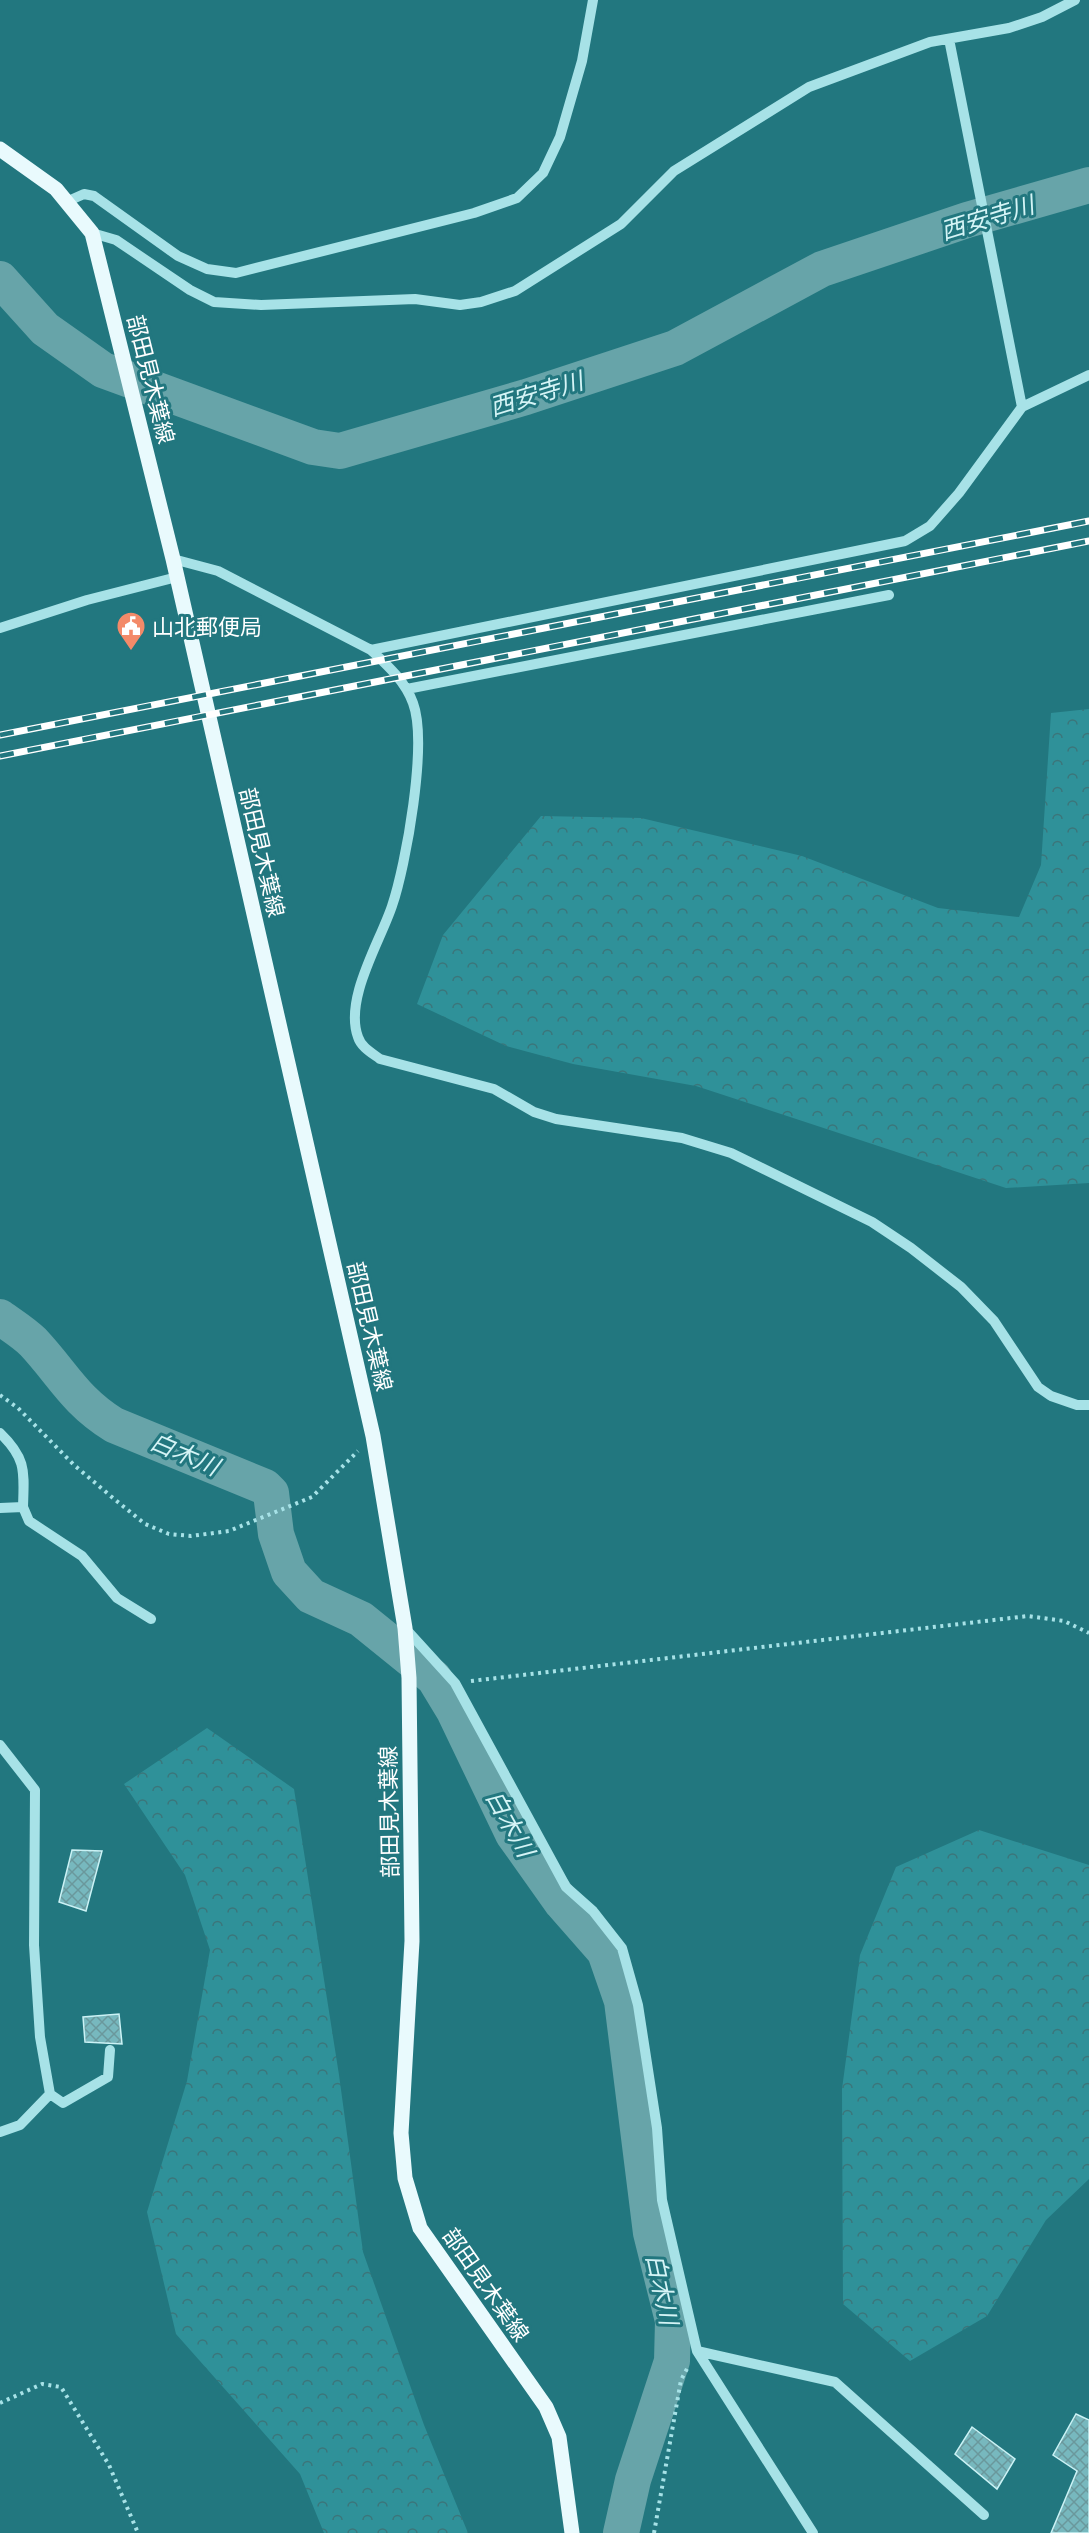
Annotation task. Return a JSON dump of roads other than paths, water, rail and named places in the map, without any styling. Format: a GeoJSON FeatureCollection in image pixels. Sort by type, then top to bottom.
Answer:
{"type":"FeatureCollection","features":[{"type":"Feature","properties":{"kind":"main road","name":"部田見木葉線"},"geometry":{"type":"LineString","coordinates":[[0,149],[25,164],[56,189],[92,233],[173,559],[373,1436],[405,1635],[409,1678],[412,1941],[401,2133],[405,2178],[420,2228],[546,2407],[559,2437],[572,2533]]}},
{"type":"Feature","properties":{"kind":"street"},"geometry":{"type":"LineString","coordinates":[[66,202],[84,194],[94,196],[177,256],[207,269],[236,273],[474,213],[517,198],[543,172],[560,137],[582,61],[593,0]]}},
{"type":"Feature","properties":{"kind":"street"},"geometry":{"type":"LineString","coordinates":[[92,233],[116,240],[190,290],[214,302],[261,305],[415,299],[460,305],[481,302],[515,291],[621,224],[674,171],[809,87],[930,42],[1009,28],[1042,17],[1075,0]]}},
{"type":"Feature","properties":{"kind":"street"},"geometry":{"type":"LineString","coordinates":[[949,39],[1022,407]]}},
{"type":"Feature","properties":{"kind":"street"},"geometry":{"type":"LineString","coordinates":[[371,650],[904,541],[930,526],[959,493],[1022,407],[1089,375]]}},
{"type":"Feature","properties":{"kind":"street"},"geometry":{"type":"LineString","coordinates":[[173,559],[218,571],[371,650],[392,670],[407,689],[414,706],[418,753],[407,846],[392,906],[368,964],[356,1010],[357,1035],[365,1048],[380,1059],[494,1089],[534,1112],[556,1119],[682,1138],[731,1153],[872,1222],[911,1248],[961,1287],[994,1321],[1038,1387],[1051,1396],[1077,1405],[1089,1405]]}},
{"type":"Feature","properties":{"kind":"street"},"geometry":{"type":"LineString","coordinates":[[0,628],[87,600],[177,577]]}},
{"type":"Feature","properties":{"kind":"street"},"geometry":{"type":"LineString","coordinates":[[407,689],[889,595]]}},
{"type":"Feature","properties":{"kind":"street"},"geometry":{"type":"LineString","coordinates":[[0,1433],[16,1448],[25,1468],[23,1507],[29,1521],[82,1556],[117,1598],[151,1619]]}},
{"type":"Feature","properties":{"kind":"street"},"geometry":{"type":"LineString","coordinates":[[0,1508],[23,1507]]}},
{"type":"Feature","properties":{"kind":"street"},"geometry":{"type":"LineString","coordinates":[[405,1635],[455,1683],[566,1887],[593,1911],[622,1948],[640,2016],[657,2128],[662,2199],[697,2351],[813,2533]]}},
{"type":"Feature","properties":{"kind":"street"},"geometry":{"type":"LineString","coordinates":[[0,1745],[35,1790],[34,1945],[40,2037],[50,2094],[63,2103],[108,2077],[110,2050]]}},
{"type":"Feature","properties":{"kind":"street"},"geometry":{"type":"LineString","coordinates":[[0,2132],[20,2125],[50,2094]]}},
{"type":"Feature","properties":{"kind":"street"},"geometry":{"type":"LineString","coordinates":[[697,2351],[835,2382],[984,2515]]}},
{"type":"Feature","properties":{"kind":"waterway","name":"西安寺川"},"geometry":{"type":"LineString","coordinates":[[0,279],[45,329],[103,370],[313,447],[340,451],[526,397],[675,348],[822,269],[967,220],[1089,185]]}},
{"type":"Feature","properties":{"kind":"waterway","name":"白木川"},"geometry":{"type":"LineString","coordinates":[[0,1317],[33,1342],[79,1396],[100,1416],[114,1425],[265,1487],[271,1493],[276,1534],[289,1572],[311,1596],[361,1619],[434,1678],[454,1711],[513,1834],[562,1903],[605,1952],[622,2001],[651,2233],[673,2321],[672,2361],[633,2480],[621,2533]]}},
{"type":"Feature","properties":{"kind":"railway"},"geometry":{"type":"LineString","coordinates":[[0,735],[1089,521]]}},
{"type":"Feature","properties":{"kind":"railway"},"geometry":{"type":"LineString","coordinates":[[0,756],[1089,541]]}},
{"type":"Feature","properties":{"kind":"place","name":"山北郵便局"},"geometry":{"type":"Point","coordinates":[131,652]}}]}
